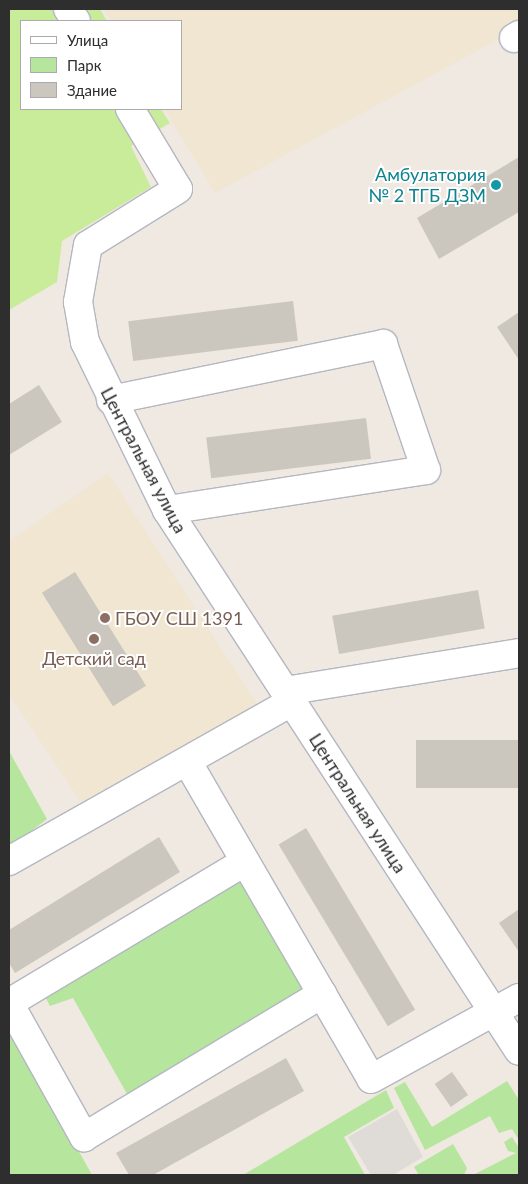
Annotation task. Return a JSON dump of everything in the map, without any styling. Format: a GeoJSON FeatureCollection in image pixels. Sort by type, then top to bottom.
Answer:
{"type":"FeatureCollection","features":[{"type":"Feature","properties":{"kind":"street"},"geometry":{"type":"LineString","coordinates":[[68,9],[75,20]]}},
{"type":"Feature","properties":{"kind":"street","name":"Центральная улица"},"geometry":{"type":"LineString","coordinates":[[131,110],[178,188],[88,245],[78,302],[85,342],[111,400],[167,510],[283,700],[496,1014],[519,1051]]}},
{"type":"Feature","properties":{"kind":"street"},"geometry":{"type":"LineString","coordinates":[[111,400],[383,344],[426,470],[167,510]]}},
{"type":"Feature","properties":{"kind":"street"},"geometry":{"type":"LineString","coordinates":[[9,861],[187,761],[283,700],[519,653]]}},
{"type":"Feature","properties":{"kind":"street"},"geometry":{"type":"LineString","coordinates":[[187,761],[371,1079],[496,1014],[519,998]]}},
{"type":"Feature","properties":{"kind":"street"},"geometry":{"type":"LineString","coordinates":[[245,862],[9,1003],[84,1137],[322,994]]}},
{"type":"Feature","properties":{"kind":"shaded area"},"geometry":{"type":"Polygon","coordinates":[[[103,9],[519,9],[519,28],[215,193],[165,110],[182,110],[182,20],[110,20],[103,9]]]}},
{"type":"Feature","properties":{"kind":"shaded area","name":"ГБОУ СШ 1391"},"geometry":{"type":"Polygon","coordinates":[[[108,473],[257,704],[81,802],[9,694],[9,541],[108,473]]]}},
{"type":"Feature","properties":{"kind":"shaded area"},"geometry":{"type":"Polygon","coordinates":[[[397,1109],[423,1157],[393,1175],[371,1175],[348,1137],[397,1109]]]}},
{"type":"Feature","properties":{"kind":"green space"},"geometry":{"type":"Polygon","coordinates":[[[9,9],[100,9],[106,20],[20,20],[20,110],[162,110],[170,123],[131,146],[151,187],[62,241],[57,282],[9,310],[9,9]]]}},
{"type":"Feature","properties":{"kind":"green space"},"geometry":{"type":"Polygon","coordinates":[[[9,751],[47,819],[9,848],[9,751]]]}},
{"type":"Feature","properties":{"kind":"green space"},"geometry":{"type":"Polygon","coordinates":[[[232,877],[248,882],[306,981],[296,1004],[102,1118],[99,1110],[127,1094],[73,998],[50,1006],[42,991],[232,877]]]}},
{"type":"Feature","properties":{"kind":"green space"},"geometry":{"type":"Polygon","coordinates":[[[9,1025],[92,1175],[9,1175],[9,1025]]]}},
{"type":"Feature","properties":{"kind":"green space"},"geometry":{"type":"Polygon","coordinates":[[[507,1081],[519,1100],[519,1140],[512,1129],[499,1133],[490,1116],[425,1150],[394,1088],[405,1082],[432,1127],[507,1081]]]}},
{"type":"Feature","properties":{"kind":"green space"},"geometry":{"type":"Polygon","coordinates":[[[386,1090],[394,1108],[344,1137],[365,1175],[243,1175],[386,1090]]]}},
{"type":"Feature","properties":{"kind":"green space"},"geometry":{"type":"Polygon","coordinates":[[[512,1137],[519,1148],[519,1175],[473,1175],[516,1153],[508,1151],[504,1142],[512,1137]]]}},
{"type":"Feature","properties":{"kind":"green space"},"geometry":{"type":"Polygon","coordinates":[[[453,1144],[467,1168],[464,1175],[419,1175],[414,1167],[453,1144]]]}},
{"type":"Feature","properties":{"kind":"building","name":"Амбулатория № 2 ТГБ ДЗМ"},"geometry":{"type":"Polygon","coordinates":[[[519,157],[519,212],[439,259],[417,218],[519,157]]]}},
{"type":"Feature","properties":{"kind":"building"},"geometry":{"type":"Polygon","coordinates":[[[293,301],[298,341],[133,361],[128,321],[293,301]]]}},
{"type":"Feature","properties":{"kind":"building"},"geometry":{"type":"Polygon","coordinates":[[[519,312],[519,360],[497,327],[519,312]]]}},
{"type":"Feature","properties":{"kind":"building"},"geometry":{"type":"Polygon","coordinates":[[[39,385],[62,422],[9,455],[9,404],[39,385]]]}},
{"type":"Feature","properties":{"kind":"building"},"geometry":{"type":"Polygon","coordinates":[[[366,418],[371,459],[211,478],[206,438],[366,418]]]}},
{"type":"Feature","properties":{"kind":"building","name":"Детский сад"},"geometry":{"type":"Polygon","coordinates":[[[75,572],[146,686],[113,706],[42,593],[75,572]]]}},
{"type":"Feature","properties":{"kind":"building"},"geometry":{"type":"Polygon","coordinates":[[[478,590],[485,628],[339,654],[332,616],[478,590]]]}},
{"type":"Feature","properties":{"kind":"building"},"geometry":{"type":"Polygon","coordinates":[[[416,740],[519,740],[519,788],[416,788],[416,740]]]}},
{"type":"Feature","properties":{"kind":"building"},"geometry":{"type":"Polygon","coordinates":[[[306,828],[415,1010],[388,1026],[279,844],[306,828]]]}},
{"type":"Feature","properties":{"kind":"building"},"geometry":{"type":"Polygon","coordinates":[[[159,837],[180,872],[15,973],[9,963],[9,930],[159,837]]]}},
{"type":"Feature","properties":{"kind":"building"},"geometry":{"type":"Polygon","coordinates":[[[519,909],[519,952],[499,923],[519,909]]]}},
{"type":"Feature","properties":{"kind":"building"},"geometry":{"type":"Polygon","coordinates":[[[286,1058],[304,1091],[153,1175],[129,1175],[116,1153],[286,1058]]]}},
{"type":"Feature","properties":{"kind":"building"},"geometry":{"type":"Polygon","coordinates":[[[452,1072],[468,1095],[451,1107],[435,1084],[452,1072]]]}},
{"type":"Feature","properties":{"kind":"place","name":"Амбулатория № 2 ТГБ ДЗМ"},"geometry":{"type":"Point","coordinates":[496,185]}},
{"type":"Feature","properties":{"kind":"place","name":"ГБОУ СШ 1391"},"geometry":{"type":"Point","coordinates":[105,618]}},
{"type":"Feature","properties":{"kind":"place","name":"Детский сад"},"geometry":{"type":"Point","coordinates":[94,639]}}]}
